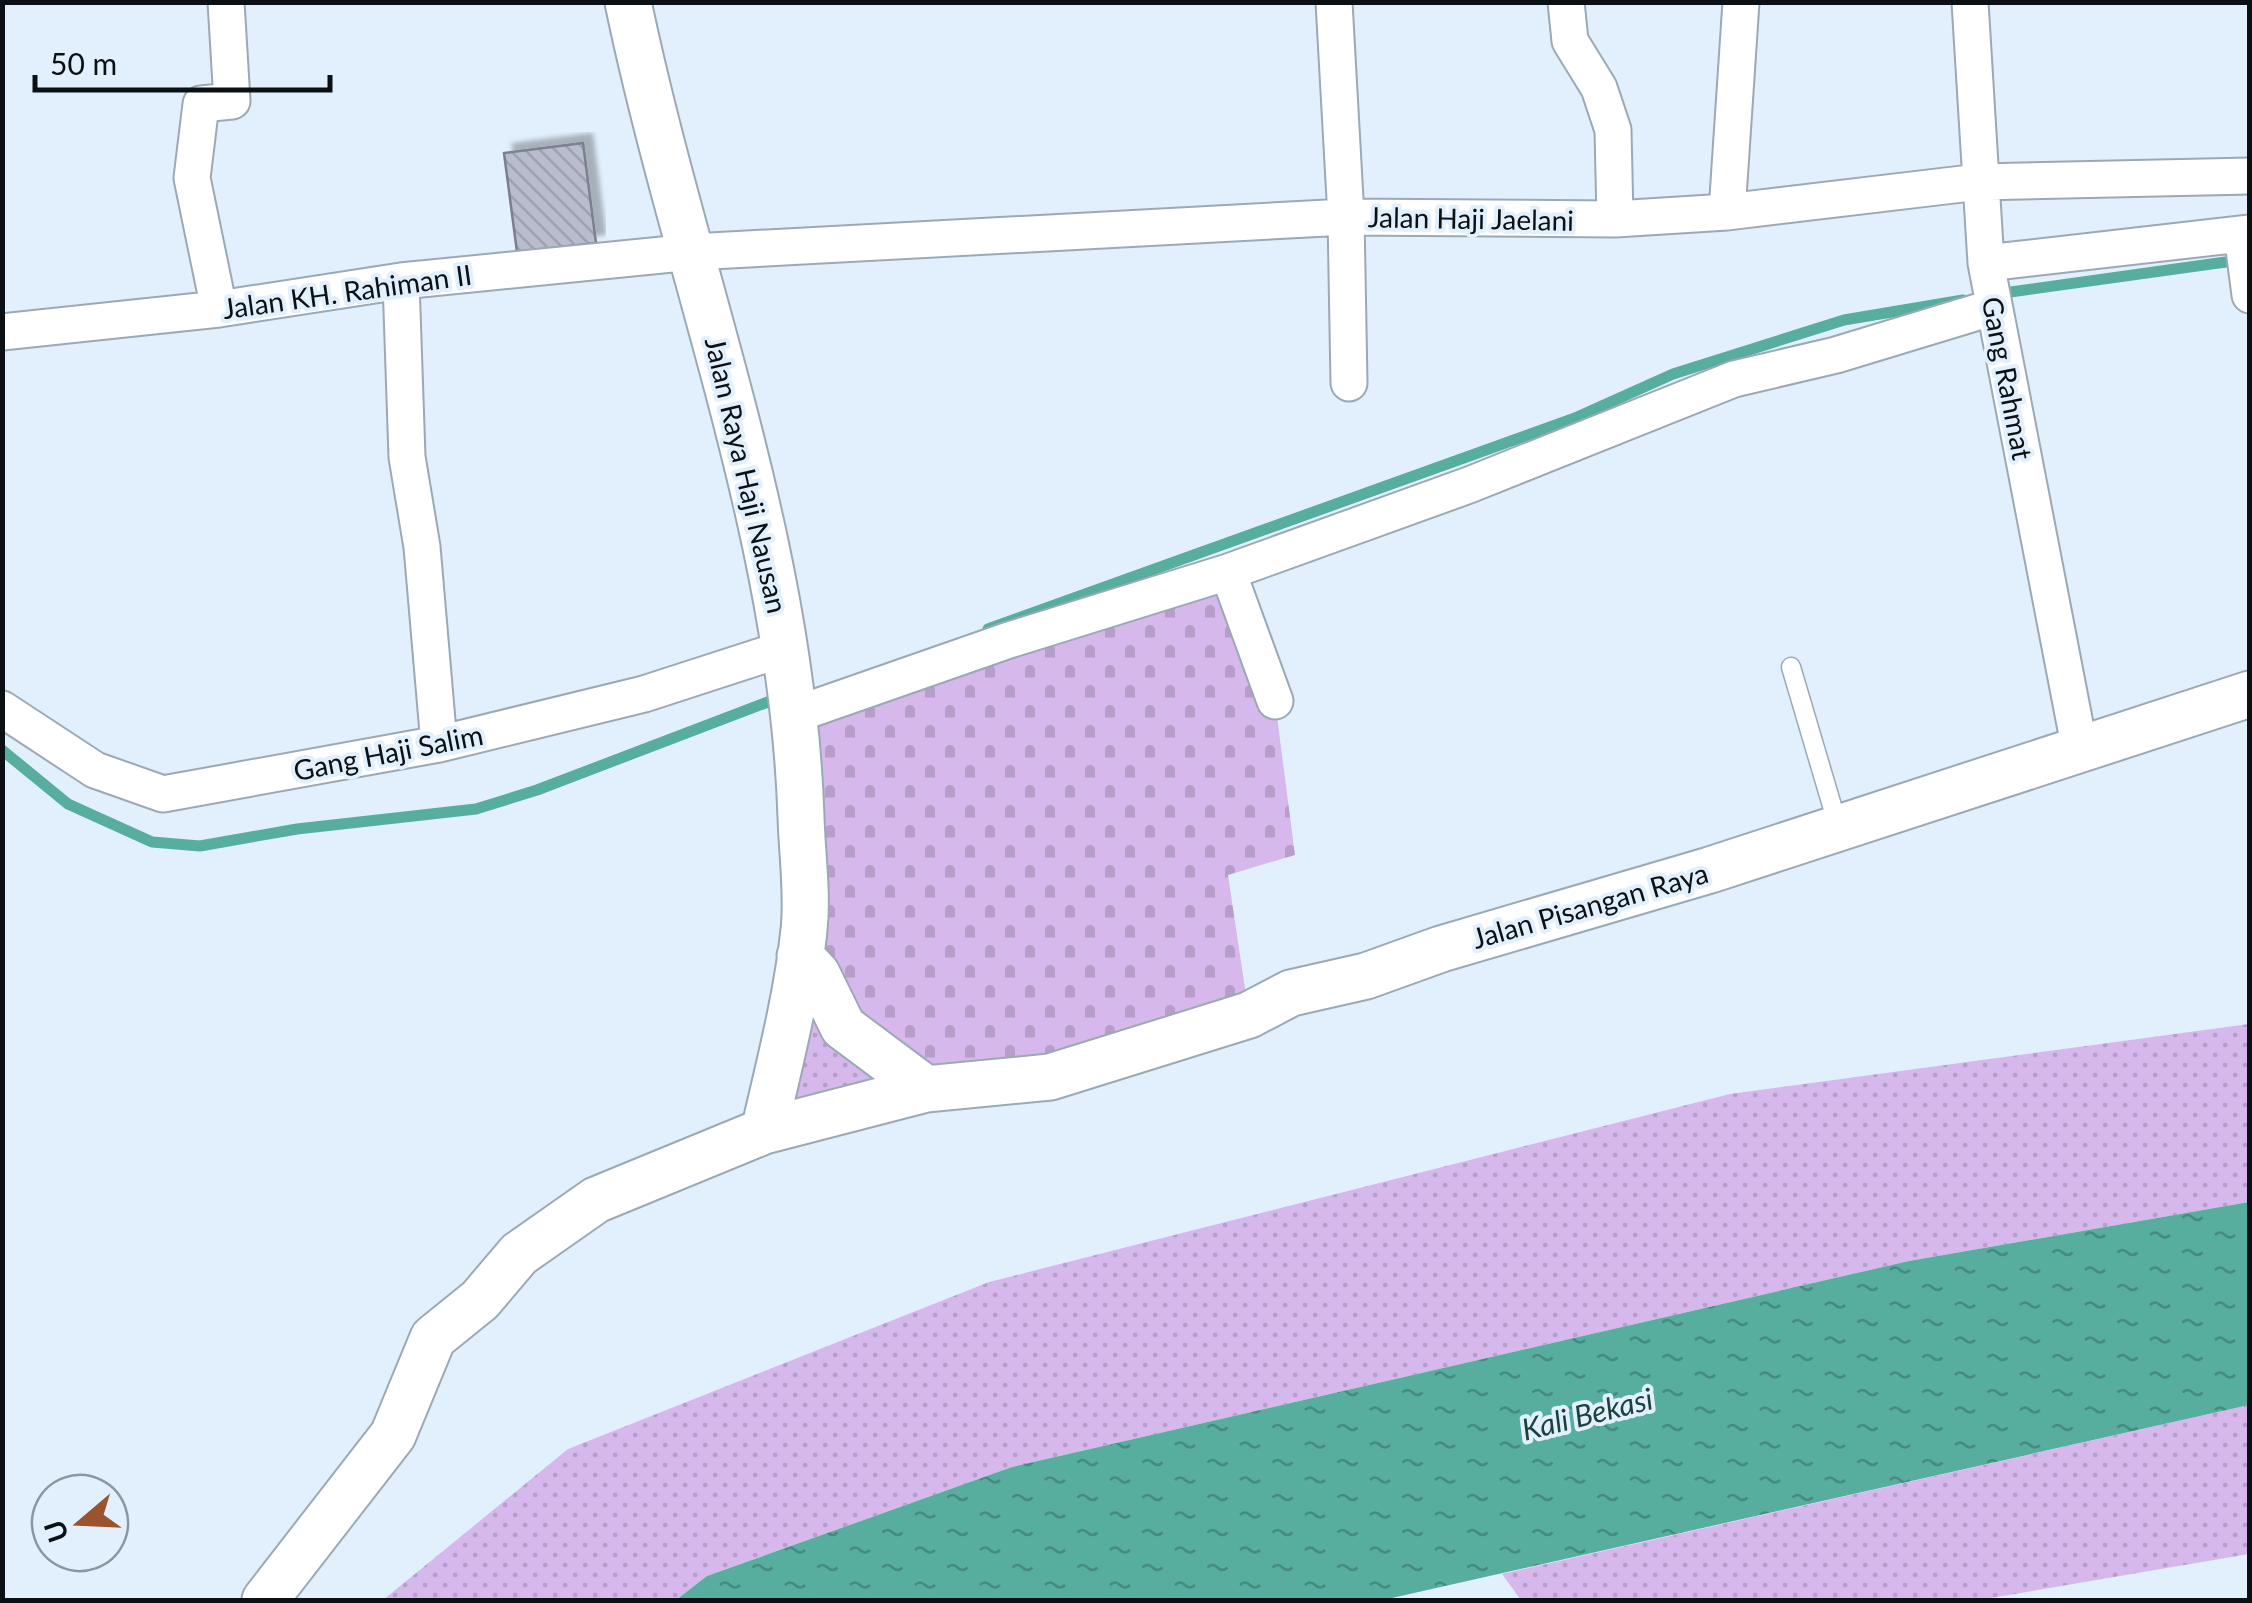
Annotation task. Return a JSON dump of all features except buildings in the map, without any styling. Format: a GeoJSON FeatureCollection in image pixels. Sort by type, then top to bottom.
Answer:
{"type":"FeatureCollection","features":[{"type":"Feature","properties":{"kind":"street"},"geometry":{"type":"LineString","coordinates":[[219,309],[192,178],[200,104],[232,100],[226,2]]}},
{"type":"Feature","properties":{"kind":"street","name":"Jalan Raya Haji Nausan"},"geometry":{"type":"LineString","coordinates":[[628,2],[739,422],[786,648],[794,715],[805,926],[764,1131]]}},
{"type":"Feature","properties":{"kind":"street"},"geometry":{"type":"LineString","coordinates":[[1334,2],[1346,216],[1348,383]]}},
{"type":"Feature","properties":{"kind":"street"},"geometry":{"type":"LineString","coordinates":[[1566,2],[1570,41],[1599,88],[1614,130],[1614,219]]}},
{"type":"Feature","properties":{"kind":"street"},"geometry":{"type":"LineString","coordinates":[[1727,212],[1741,2]]}},
{"type":"Feature","properties":{"kind":"street","name":"Gang Rahmat"},"geometry":{"type":"LineString","coordinates":[[1970,2],[1978,182],[1986,262],[2080,750]]}},
{"type":"Feature","properties":{"kind":"street","name":"Jalan Haji Jaelani"},"geometry":{"type":"LineString","coordinates":[[692,252],[1346,216],[1614,219],[1727,212],[1978,182],[2250,176]]}},
{"type":"Feature","properties":{"kind":"street"},"geometry":{"type":"LineString","coordinates":[[1986,262],[2245,239],[2249,294]]}},
{"type":"Feature","properties":{"kind":"street","name":"Jalan KH. Rahiman II"},"geometry":{"type":"LineString","coordinates":[[2,332],[219,309],[402,281],[692,252]]}},
{"type":"Feature","properties":{"kind":"street"},"geometry":{"type":"LineString","coordinates":[[402,281],[407,457],[422,547],[439,744]]}},
{"type":"Feature","properties":{"kind":"street"},"geometry":{"type":"LineString","coordinates":[[794,715],[1228,572],[1469,485],[1734,380],[1836,355],[1994,307]]}},
{"type":"Feature","properties":{"kind":"street"},"geometry":{"type":"LineString","coordinates":[[1228,572],[1275,701]]}},
{"type":"Feature","properties":{"kind":"street","name":"Gang Haji Salim"},"geometry":{"type":"LineString","coordinates":[[2,709],[95,770],[163,794],[439,744],[644,694],[786,648]]}},
{"type":"Feature","properties":{"kind":"street","name":"Jalan Pisangan Raya"},"geometry":{"type":"LineString","coordinates":[[265,1600],[394,1435],[433,1338],[480,1300],[519,1254],[596,1200],[764,1131],[914,1081],[1050,1077],[1249,1016],[1291,993],[1366,976],[2250,694]]}},
{"type":"Feature","properties":{"kind":"street"},"geometry":{"type":"LineString","coordinates":[[800,956],[817,974],[844,1027],[914,1081]]}},
{"type":"Feature","properties":{"kind":"lane"},"geometry":{"type":"LineString","coordinates":[[1791,666],[1839,826]]}},
{"type":"Feature","properties":{"kind":"green space"},"geometry":{"type":"Polygon","coordinates":[[[1228,572],[1275,701],[1295,855],[1228,875],[1249,1015],[926,1089],[817,975],[794,715],[1228,572]]]}},
{"type":"Feature","properties":{"kind":"green space"},"geometry":{"type":"Polygon","coordinates":[[[800,956],[902,1073],[798,1125],[773,1095],[800,956]]]}},
{"type":"Feature","properties":{"kind":"green space"},"geometry":{"type":"Polygon","coordinates":[[[2249,1024],[2249,1202],[1909,1261],[1012,1467],[707,1576],[676,1600],[383,1600],[568,1449],[989,1282],[1730,1094],[2249,1024]]]}},
{"type":"Feature","properties":{"kind":"green space"},"geometry":{"type":"Polygon","coordinates":[[[2249,1405],[2249,1554],[1979,1600],[1521,1600],[1502,1574],[2249,1405]]]}},
{"type":"Feature","properties":{"kind":"water","name":"Kali Bekasi"},"geometry":{"type":"Polygon","coordinates":[[[2249,1202],[2249,1405],[1383,1600],[676,1600],[707,1576],[1012,1467],[1909,1261],[2249,1202]]]}},
{"type":"Feature","properties":{"kind":"waterway"},"geometry":{"type":"LineString","coordinates":[[1996,294],[2240,260]]}},
{"type":"Feature","properties":{"kind":"waterway"},"geometry":{"type":"LineString","coordinates":[[988,629],[1575,418],[1673,374],[1844,320],[1963,300]]}},
{"type":"Feature","properties":{"kind":"waterway"},"geometry":{"type":"LineString","coordinates":[[2,750],[68,804],[152,842],[200,846],[297,829],[476,809],[537,790],[781,697]]}}]}
